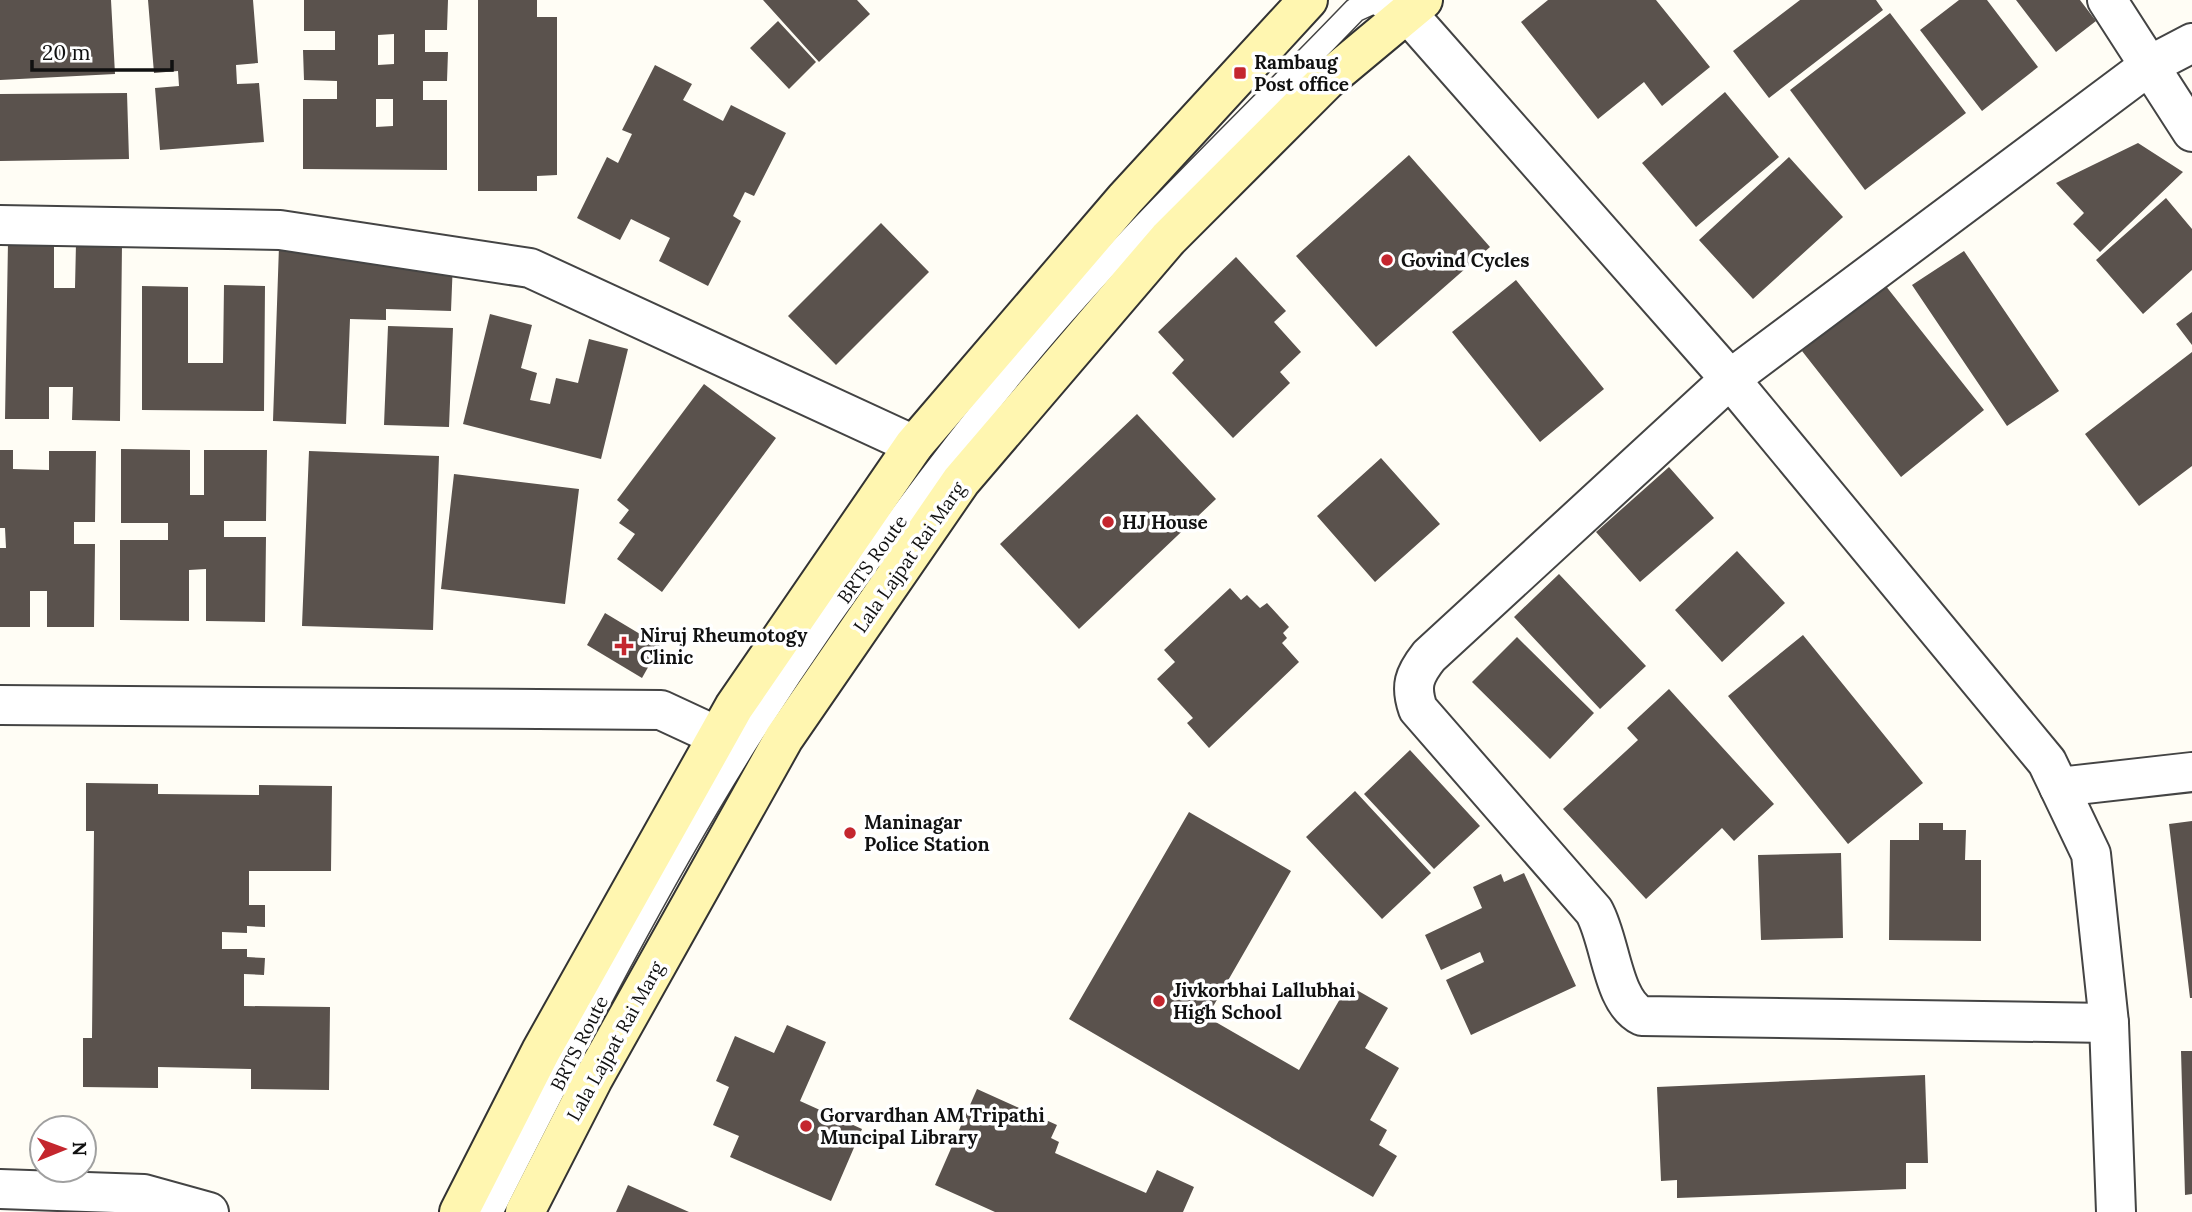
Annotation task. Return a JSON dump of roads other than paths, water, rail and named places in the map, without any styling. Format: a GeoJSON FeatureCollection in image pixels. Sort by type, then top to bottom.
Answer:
{"type":"FeatureCollection","features":[{"type":"Feature","properties":{"kind":"main road"},"geometry":{"type":"LineString","coordinates":[[459,1212],[541,1051],[734,707],[914,445],[1125,199],[1308,0]]}},
{"type":"Feature","properties":{"kind":"main road","name":"Lala Lajpat Rai Marg"},"geometry":{"type":"LineString","coordinates":[[525,1212],[593,1079],[784,738],[961,481],[1168,239],[1327,80],[1399,3]]}},
{"type":"Feature","properties":{"kind":"street"},"geometry":{"type":"LineString","coordinates":[[2107,0],[2192,132]]}},
{"type":"Feature","properties":{"kind":"street"},"geometry":{"type":"LineString","coordinates":[[1399,3],[1730,379],[2047,762],[2091,855],[2109,1023],[2116,1212]]}},
{"type":"Feature","properties":{"kind":"street"},"geometry":{"type":"LineString","coordinates":[[2109,1023],[1642,1016],[1630,1011],[1623,999],[1602,926],[1594,911],[1418,709],[1413,692],[1415,673],[1429,656],[1730,379],[2150,65],[2192,43]]}},
{"type":"Feature","properties":{"kind":"street"},"geometry":{"type":"LineString","coordinates":[[0,225],[280,230],[530,268],[914,445]]}},
{"type":"Feature","properties":{"kind":"street"},"geometry":{"type":"LineString","coordinates":[[0,705],[661,710],[717,736]]}},
{"type":"Feature","properties":{"kind":"street"},"geometry":{"type":"LineString","coordinates":[[2059,787],[2192,772]]}},
{"type":"Feature","properties":{"kind":"street"},"geometry":{"type":"LineString","coordinates":[[0,1189],[144,1194],[209,1212]]}},
{"type":"Feature","properties":{"kind":"lane","name":"BRTS Route"},"geometry":{"type":"LineString","coordinates":[[491,1212],[639,926],[734,762],[878,547],[1012,373],[1149,219],[1355,10],[1399,3]]}},
{"type":"Feature","properties":{"kind":"place","name":"Rambaug Post office"},"geometry":{"type":"Point","coordinates":[1240,73]}},
{"type":"Feature","properties":{"kind":"place","name":"Govind Cycles"},"geometry":{"type":"Point","coordinates":[1387,260]}},
{"type":"Feature","properties":{"kind":"place","name":"HJ House"},"geometry":{"type":"Point","coordinates":[1108,522]}},
{"type":"Feature","properties":{"kind":"place","name":"Niruj Rheumotogy Clinic"},"geometry":{"type":"Point","coordinates":[624,646]}},
{"type":"Feature","properties":{"kind":"place","name":"Maninagar Police Station"},"geometry":{"type":"Point","coordinates":[850,833]}},
{"type":"Feature","properties":{"kind":"place","name":"Jivkorbhai Lallubhai High School"},"geometry":{"type":"Point","coordinates":[1159,1001]}},
{"type":"Feature","properties":{"kind":"place","name":"Gorvardhan AM Tripathi Muncipal Library"},"geometry":{"type":"Point","coordinates":[806,1126]}}]}
